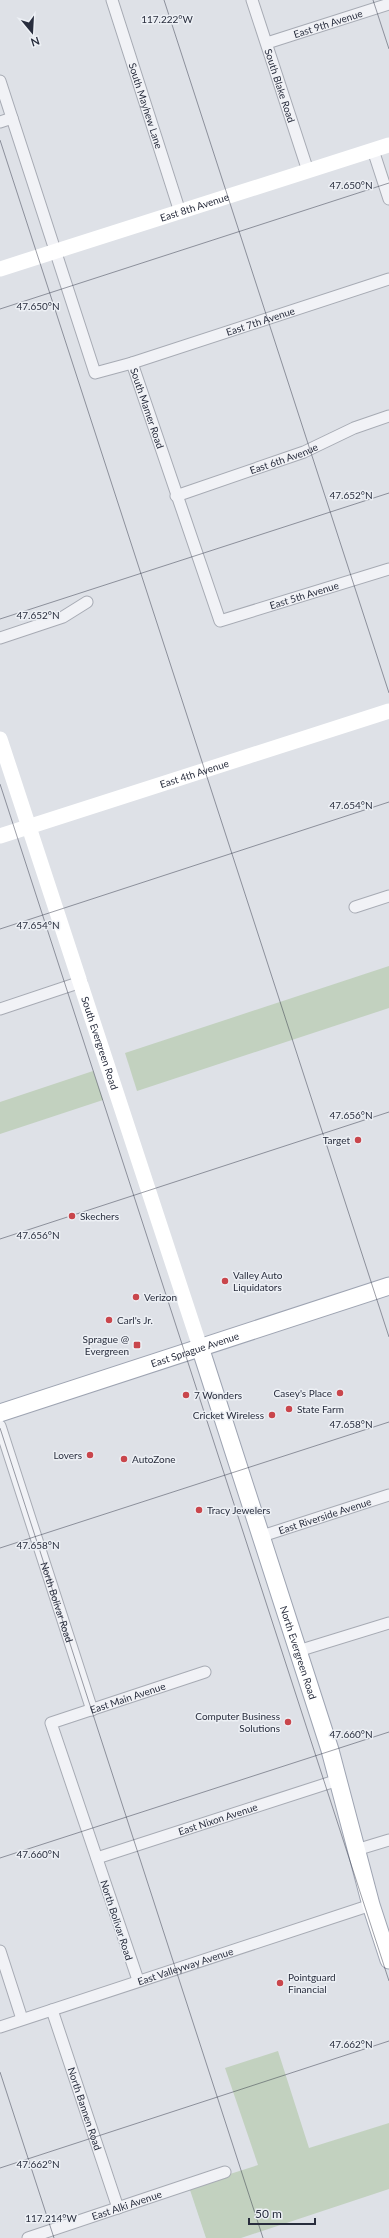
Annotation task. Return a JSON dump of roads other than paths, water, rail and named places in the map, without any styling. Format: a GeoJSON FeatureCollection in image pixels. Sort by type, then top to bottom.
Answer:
{"type":"FeatureCollection","features":[{"type":"Feature","properties":{"kind":"main road","name":"East Sprague Avenue"},"geometry":{"type":"LineString","coordinates":[[0,1413],[389,1286]]}},
{"type":"Feature","properties":{"kind":"main road","name":"North Evergreen Road"},"geometry":{"type":"LineString","coordinates":[[200,1347],[262,1536],[338,1780],[371,1905],[389,1960]]}},
{"type":"Feature","properties":{"kind":"street","name":"South Mayhew Lane"},"geometry":{"type":"LineString","coordinates":[[112,0],[180,212]]}},
{"type":"Feature","properties":{"kind":"street","name":"South Blake Road"},"geometry":{"type":"LineString","coordinates":[[252,0],[308,171]]}},
{"type":"Feature","properties":{"kind":"street","name":"East 9th Avenue"},"geometry":{"type":"LineString","coordinates":[[266,43],[389,4]]}},
{"type":"Feature","properties":{"kind":"street","name":"South Mamer Road"},"geometry":{"type":"LineString","coordinates":[[0,81],[95,373],[132,363],[176,496],[220,621]]}},
{"type":"Feature","properties":{"kind":"street"},"geometry":{"type":"LineString","coordinates":[[0,122],[12,118]]}},
{"type":"Feature","properties":{"kind":"street","name":"East 8th Avenue"},"geometry":{"type":"LineString","coordinates":[[0,269],[389,145]]}},
{"type":"Feature","properties":{"kind":"street"},"geometry":{"type":"LineString","coordinates":[[373,150],[389,199]]}},
{"type":"Feature","properties":{"kind":"street","name":"East 7th Avenue"},"geometry":{"type":"LineString","coordinates":[[132,363],[389,279]]}},
{"type":"Feature","properties":{"kind":"street","name":"East 6th Avenue"},"geometry":{"type":"LineString","coordinates":[[176,496],[304,452],[354,428],[389,416]]}},
{"type":"Feature","properties":{"kind":"street","name":"East 5th Avenue"},"geometry":{"type":"LineString","coordinates":[[220,621],[389,569]]}},
{"type":"Feature","properties":{"kind":"street"},"geometry":{"type":"LineString","coordinates":[[0,638],[63,618],[87,602]]}},
{"type":"Feature","properties":{"kind":"street","name":"East 4th Avenue"},"geometry":{"type":"LineString","coordinates":[[0,836],[389,710]]}},
{"type":"Feature","properties":{"kind":"street","name":"South Evergreen Road"},"geometry":{"type":"LineString","coordinates":[[0,739],[30,826],[200,1347]]}},
{"type":"Feature","properties":{"kind":"street"},"geometry":{"type":"LineString","coordinates":[[354,907],[389,896]]}},
{"type":"Feature","properties":{"kind":"street"},"geometry":{"type":"LineString","coordinates":[[0,1009],[81,982]]}},
{"type":"Feature","properties":{"kind":"street","name":"North Bolivar Road"},"geometry":{"type":"LineString","coordinates":[[0,1426],[92,1710]]}},
{"type":"Feature","properties":{"kind":"street","name":"East Riverside Avenue"},"geometry":{"type":"LineString","coordinates":[[262,1536],[389,1495]]}},
{"type":"Feature","properties":{"kind":"street"},"geometry":{"type":"LineString","coordinates":[[298,1651],[389,1623]]}},
{"type":"Feature","properties":{"kind":"street","name":"East Main Avenue"},"geometry":{"type":"LineString","coordinates":[[51,1723],[204,1672]]}},
{"type":"Feature","properties":{"kind":"street","name":"North Bolivar Road"},"geometry":{"type":"LineString","coordinates":[[51,1723],[138,1980]]}},
{"type":"Feature","properties":{"kind":"street","name":"East Nixon Avenue"},"geometry":{"type":"LineString","coordinates":[[97,1858],[338,1780]]}},
{"type":"Feature","properties":{"kind":"street"},"geometry":{"type":"LineString","coordinates":[[356,1850],[389,1840]]}},
{"type":"Feature","properties":{"kind":"street","name":"East Valleyway Avenue"},"geometry":{"type":"LineString","coordinates":[[0,2027],[138,1980],[371,1905]]}},
{"type":"Feature","properties":{"kind":"street"},"geometry":{"type":"LineString","coordinates":[[0,1951],[22,2019]]}},
{"type":"Feature","properties":{"kind":"street","name":"North Bannen Road"},"geometry":{"type":"LineString","coordinates":[[52,2010],[118,2208]]}},
{"type":"Feature","properties":{"kind":"street","name":"East Alki Avenue"},"geometry":{"type":"LineString","coordinates":[[28,2238],[225,2172]]}},
{"type":"Feature","properties":{"kind":"place","name":"Target"},"geometry":{"type":"Point","coordinates":[358,1140]}},
{"type":"Feature","properties":{"kind":"place","name":"Skechers"},"geometry":{"type":"Point","coordinates":[72,1216]}},
{"type":"Feature","properties":{"kind":"place","name":"Valley Auto Liquidators"},"geometry":{"type":"Point","coordinates":[225,1281]}},
{"type":"Feature","properties":{"kind":"place","name":"Verizon"},"geometry":{"type":"Point","coordinates":[136,1297]}},
{"type":"Feature","properties":{"kind":"place","name":"Carl's Jr."},"geometry":{"type":"Point","coordinates":[109,1320]}},
{"type":"Feature","properties":{"kind":"place","name":"Sprague @ Evergreen"},"geometry":{"type":"Point","coordinates":[137,1345]}},
{"type":"Feature","properties":{"kind":"place","name":"Casey's Place"},"geometry":{"type":"Point","coordinates":[340,1393]}},
{"type":"Feature","properties":{"kind":"place","name":"7 Wonders"},"geometry":{"type":"Point","coordinates":[186,1395]}},
{"type":"Feature","properties":{"kind":"place","name":"State Farm"},"geometry":{"type":"Point","coordinates":[289,1409]}},
{"type":"Feature","properties":{"kind":"place","name":"Cricket Wireless"},"geometry":{"type":"Point","coordinates":[272,1415]}},
{"type":"Feature","properties":{"kind":"place","name":"Lovers"},"geometry":{"type":"Point","coordinates":[90,1455]}},
{"type":"Feature","properties":{"kind":"place","name":"AutoZone"},"geometry":{"type":"Point","coordinates":[124,1459]}},
{"type":"Feature","properties":{"kind":"place","name":"Tracy Jewelers"},"geometry":{"type":"Point","coordinates":[199,1510]}},
{"type":"Feature","properties":{"kind":"place","name":"Computer Business Solutions"},"geometry":{"type":"Point","coordinates":[288,1722]}},
{"type":"Feature","properties":{"kind":"place","name":"Pointguard Financial"},"geometry":{"type":"Point","coordinates":[280,1983]}}]}
